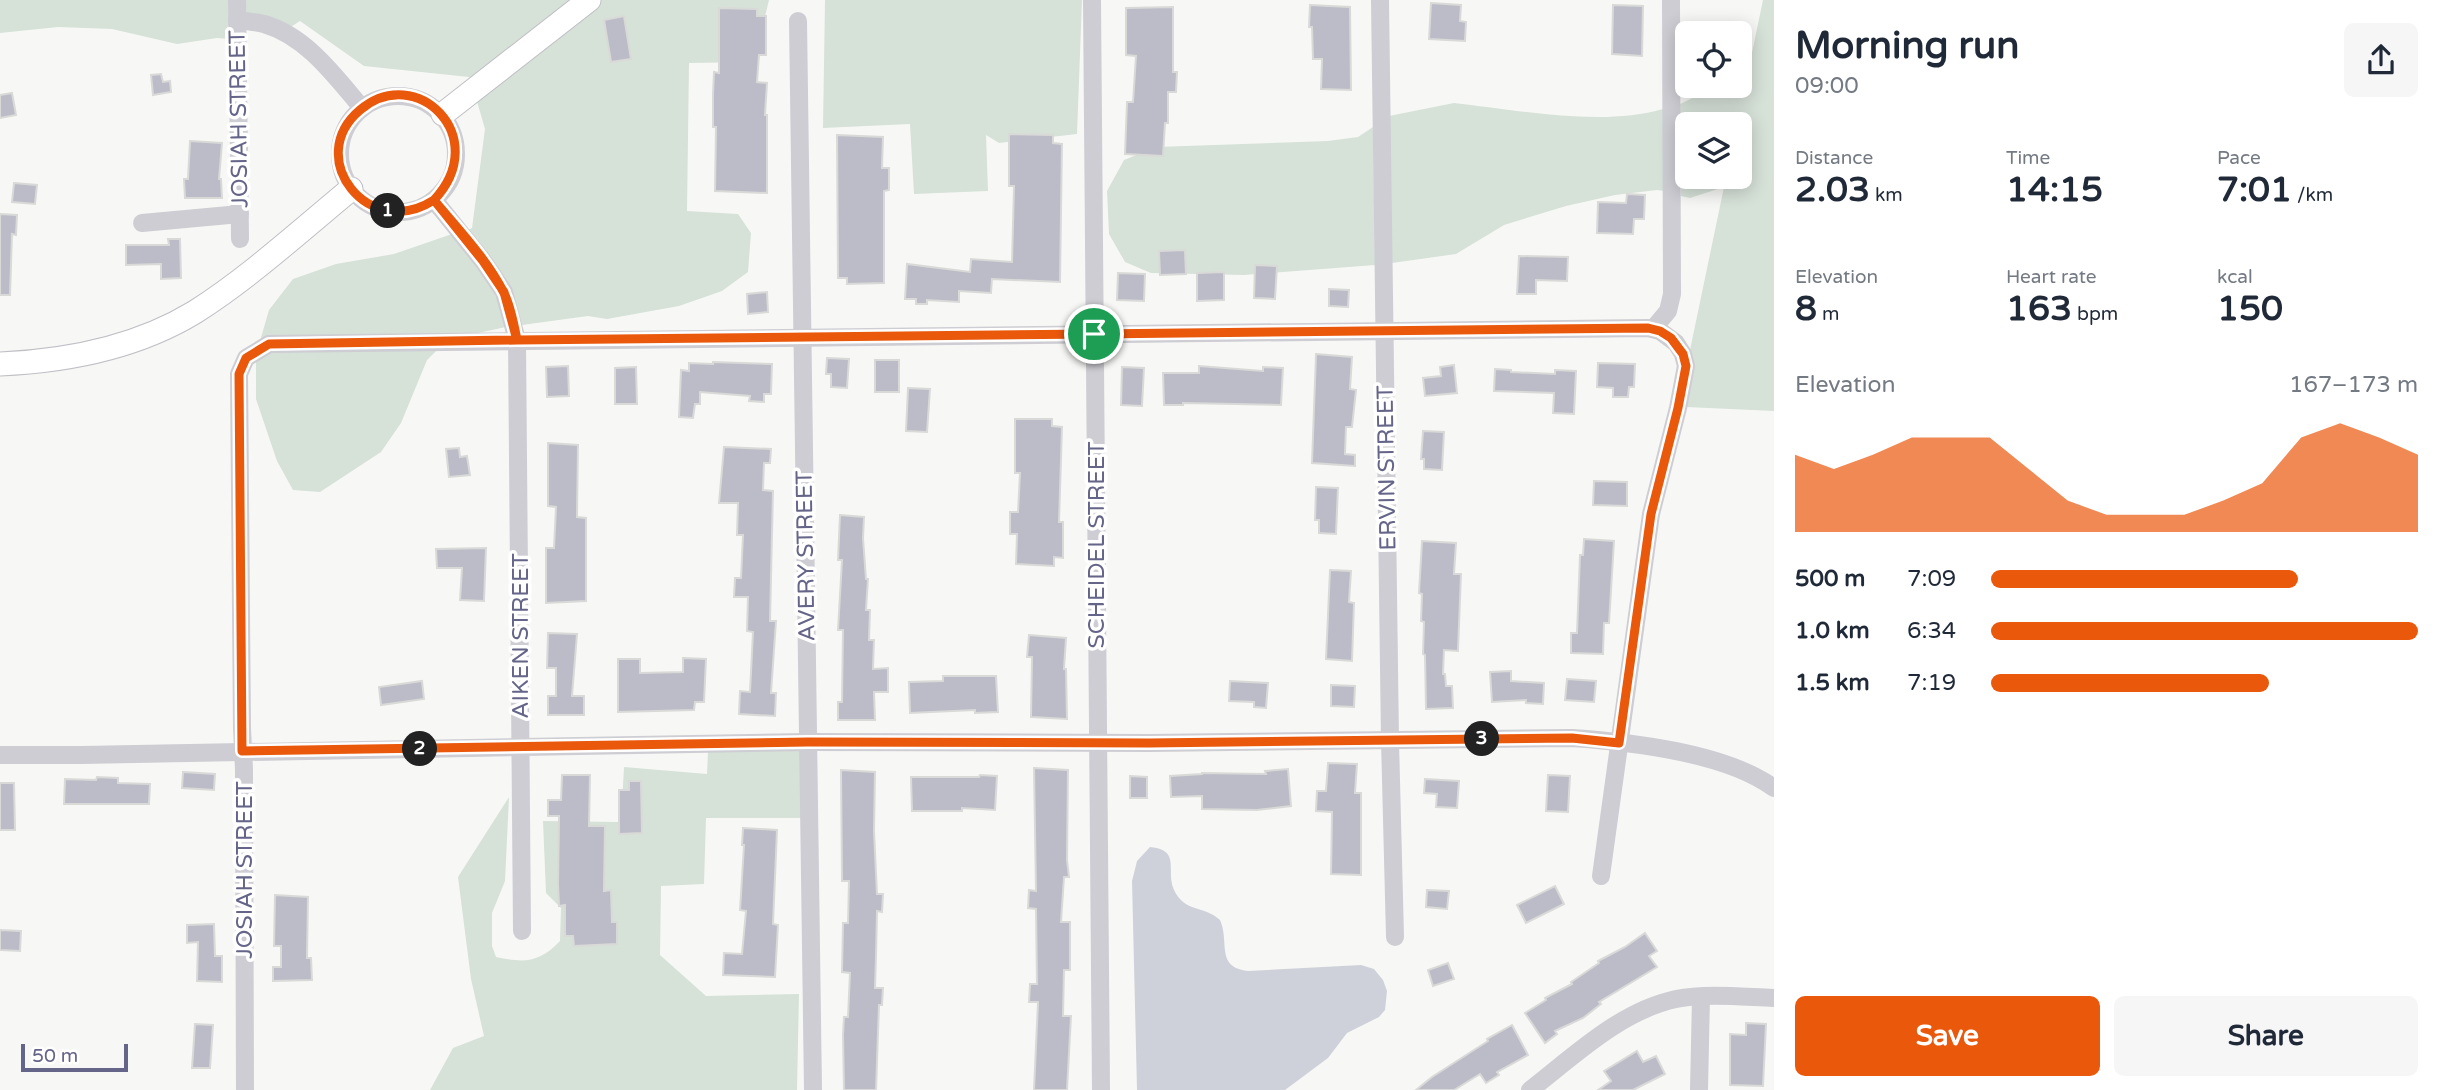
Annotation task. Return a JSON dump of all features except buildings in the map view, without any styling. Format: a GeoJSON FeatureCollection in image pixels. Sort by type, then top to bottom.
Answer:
{"type":"FeatureCollection","features":[{"type":"Feature","properties":{"kind":"main road"},"geometry":{"type":"LineString","coordinates":[[443,114],[589,0]]}},
{"type":"Feature","properties":{"kind":"main road"},"geometry":{"type":"LineString","coordinates":[[0,364],[83,356],[119,345],[193,313],[237,282],[351,189]]}},
{"type":"Feature","properties":{"kind":"street","name":"JOSIAH STREET"},"geometry":{"type":"LineString","coordinates":[[237,0],[240,239]]}},
{"type":"Feature","properties":{"kind":"street","name":"SCHEIDEL STREET"},"geometry":{"type":"LineString","coordinates":[[1092,0],[1101,1090]]}},
{"type":"Feature","properties":{"kind":"street","name":"ERVIN STREET"},"geometry":{"type":"LineString","coordinates":[[1380,0],[1395,937]]}},
{"type":"Feature","properties":{"kind":"street"},"geometry":{"type":"LineString","coordinates":[[1653,329],[1668,312],[1672,294],[1671,0]]}},
{"type":"Feature","properties":{"kind":"street"},"geometry":{"type":"LineString","coordinates":[[237,20],[265,24],[291,36],[319,58],[362,108]]}},
{"type":"Feature","properties":{"kind":"street","name":"AVERY STREET"},"geometry":{"type":"LineString","coordinates":[[798,21],[813,1090]]}},
{"type":"Feature","properties":{"kind":"street"},"geometry":{"type":"LineString","coordinates":[[386,96],[404,96],[426,103],[443,114],[454,136],[456,153],[454,170],[444,189],[434,200],[422,208],[391,212],[368,204],[351,189],[339,167],[340,149],[346,126],[362,108],[386,96]]}},
{"type":"Feature","properties":{"kind":"street","name":"AIKEN STREET"},"geometry":{"type":"LineString","coordinates":[[434,200],[504,292],[517,340],[522,931]]}},
{"type":"Feature","properties":{"kind":"street"},"geometry":{"type":"LineString","coordinates":[[142,223],[240,214]]}},
{"type":"Feature","properties":{"kind":"street"},"geometry":{"type":"LineString","coordinates":[[517,340],[1384,331],[1660,331],[1676,342],[1686,366],[1651,514],[1601,876]]}},
{"type":"Feature","properties":{"kind":"street","name":"JOSIAH STREET"},"geometry":{"type":"LineString","coordinates":[[245,1090],[239,374],[246,358],[269,344],[517,340]]}},
{"type":"Feature","properties":{"kind":"street"},"geometry":{"type":"LineString","coordinates":[[0,755],[808,742],[1098,743],[1572,738],[1619,743],[1701,758],[1735,769],[1774,788]]}},
{"type":"Feature","properties":{"kind":"street"},"geometry":{"type":"LineString","coordinates":[[1530,1090],[1612,1027],[1659,1003],[1700,997],[1774,998]]}},
{"type":"Feature","properties":{"kind":"street"},"geometry":{"type":"LineString","coordinates":[[1699,1090],[1700,997]]}},
{"type":"Feature","properties":{"kind":"shaded area"},"geometry":{"type":"Polygon","coordinates":[[[0,0],[228,0],[229,39],[217,38],[177,44],[112,29],[58,27],[0,33],[0,0]]]}},
{"type":"Feature","properties":{"kind":"shaded area"},"geometry":{"type":"Polygon","coordinates":[[[245,0],[577,0],[471,83],[469,77],[364,66],[300,21],[289,28],[245,14],[245,0]]]}},
{"type":"Feature","properties":{"kind":"shaded area"},"geometry":{"type":"Polygon","coordinates":[[[602,0],[769,0],[754,62],[689,63],[687,211],[738,214],[751,233],[748,272],[722,291],[679,306],[607,319],[588,316],[522,325],[511,289],[468,230],[472,228],[485,129],[476,98],[602,0]]]}},
{"type":"Feature","properties":{"kind":"shaded area"},"geometry":{"type":"Polygon","coordinates":[[[825,0],[1082,0],[1077,134],[999,143],[986,135],[988,191],[914,194],[910,124],[823,128],[825,0]]]}},
{"type":"Feature","properties":{"kind":"shaded area"},"geometry":{"type":"Polygon","coordinates":[[[1763,0],[1774,0],[1774,411],[1686,407],[1690,350],[1724,189],[1752,189],[1752,112],[1680,112],[1680,104],[1692,98],[1752,98],[1752,53],[1763,0]]]}},
{"type":"Feature","properties":{"kind":"shaded area"},"geometry":{"type":"Polygon","coordinates":[[[1454,103],[1587,117],[1613,117],[1663,109],[1664,191],[1615,195],[1566,206],[1504,225],[1456,254],[1392,263],[1389,116],[1454,103]]]}},
{"type":"Feature","properties":{"kind":"shaded area"},"geometry":{"type":"Polygon","coordinates":[[[1373,127],[1375,265],[1244,275],[1151,273],[1125,262],[1109,234],[1107,191],[1124,160],[1156,147],[1328,141],[1358,137],[1373,127]]]}},
{"type":"Feature","properties":{"kind":"shaded area"},"geometry":{"type":"Polygon","coordinates":[[[1681,189],[1718,189],[1690,198],[1681,196],[1681,189]]]}},
{"type":"Feature","properties":{"kind":"shaded area"},"geometry":{"type":"Polygon","coordinates":[[[452,234],[496,295],[506,327],[473,334],[260,341],[269,310],[293,279],[336,264],[394,254],[452,234]]]}},
{"type":"Feature","properties":{"kind":"shaded area"},"geometry":{"type":"Polygon","coordinates":[[[438,349],[427,360],[401,423],[381,452],[320,492],[293,490],[277,461],[256,399],[256,360],[271,352],[438,349]]]}},
{"type":"Feature","properties":{"kind":"shaded area"},"geometry":{"type":"Polygon","coordinates":[[[800,749],[801,818],[706,818],[704,884],[661,886],[660,955],[706,996],[799,994],[797,1090],[430,1090],[453,1048],[484,1036],[471,979],[458,877],[509,797],[505,881],[492,913],[492,946],[496,957],[531,960],[545,954],[560,941],[561,908],[546,893],[543,821],[621,822],[624,767],[707,774],[708,751],[800,749]]]}},
{"type":"Feature","properties":{"kind":"shaded area"},"geometry":{"type":"Polygon","coordinates":[[[1150,847],[1166,852],[1169,857],[1172,883],[1178,897],[1189,906],[1208,912],[1220,920],[1227,959],[1238,969],[1248,971],[1361,965],[1374,969],[1383,980],[1387,991],[1385,1010],[1379,1017],[1347,1033],[1328,1058],[1285,1090],[1137,1090],[1132,881],[1137,861],[1150,847]]]}},
{"type":"Feature","properties":{"kind":"route"},"geometry":{"type":"LineString","coordinates":[[1094,334],[517,340],[504,292],[434,200],[444,189],[454,170],[456,153],[454,136],[443,114],[432,106],[404,96],[386,96],[373,101],[354,115],[342,137],[339,167],[345,182],[368,204],[391,212],[422,208],[434,200],[483,261],[504,292],[511,313],[517,340],[269,344],[246,358],[239,374],[242,751],[808,742],[1149,743],[1572,738],[1619,743],[1651,514],[1686,366],[1683,354],[1671,338],[1648,328],[1094,334]]}}]}
